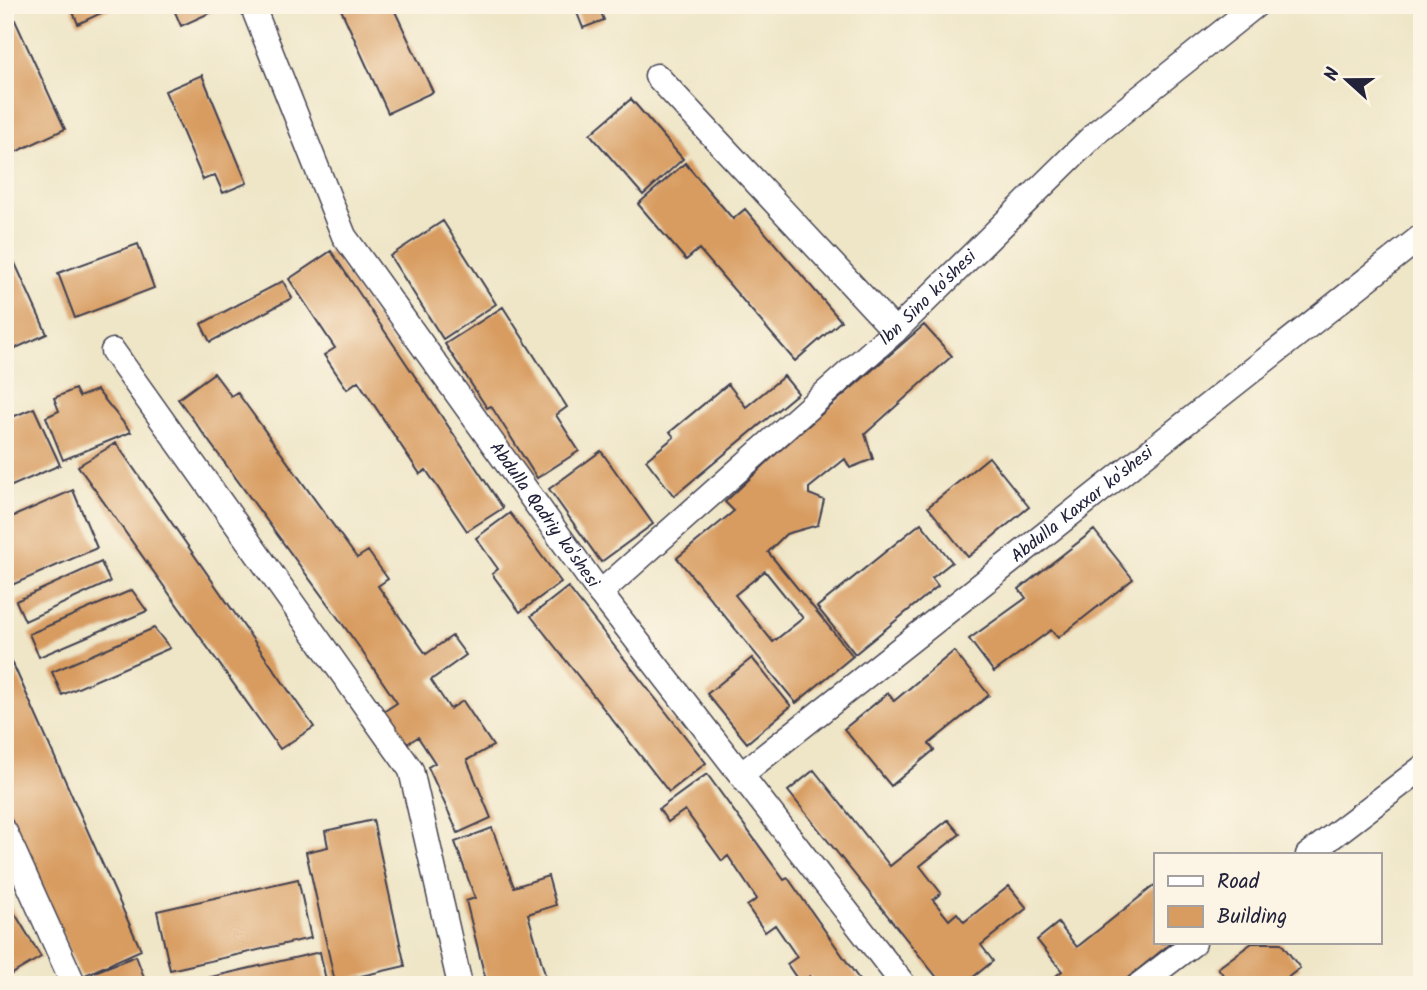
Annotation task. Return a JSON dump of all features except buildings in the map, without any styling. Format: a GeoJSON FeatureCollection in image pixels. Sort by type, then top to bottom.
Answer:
{"type":"FeatureCollection","features":[{"type":"Feature","properties":{"kind":"street","name":"Abdulla Qadriy ko'shesi"},"geometry":{"type":"LineString","coordinates":[[252,5],[344,236],[600,593],[904,985]]}},
{"type":"Feature","properties":{"kind":"street","name":"Ibn Sino ko'shesi"},"geometry":{"type":"LineString","coordinates":[[600,593],[895,331],[1097,132],[1256,5]]}},
{"type":"Feature","properties":{"kind":"street"},"geometry":{"type":"LineString","coordinates":[[657,76],[895,331]]}},
{"type":"Feature","properties":{"kind":"street","name":"Abdulla Kaxxar ko'shesi"},"geometry":{"type":"LineString","coordinates":[[741,774],[1422,236]]}},
{"type":"Feature","properties":{"kind":"street"},"geometry":{"type":"LineString","coordinates":[[113,351],[411,770],[460,985]]}},
{"type":"Feature","properties":{"kind":"street"},"geometry":{"type":"LineString","coordinates":[[1311,853],[1422,768]]}},
{"type":"Feature","properties":{"kind":"street"},"geometry":{"type":"LineString","coordinates":[[5,832],[74,985]]}},
{"type":"Feature","properties":{"kind":"street"},"geometry":{"type":"LineString","coordinates":[[1139,985],[1193,944]]}}]}
